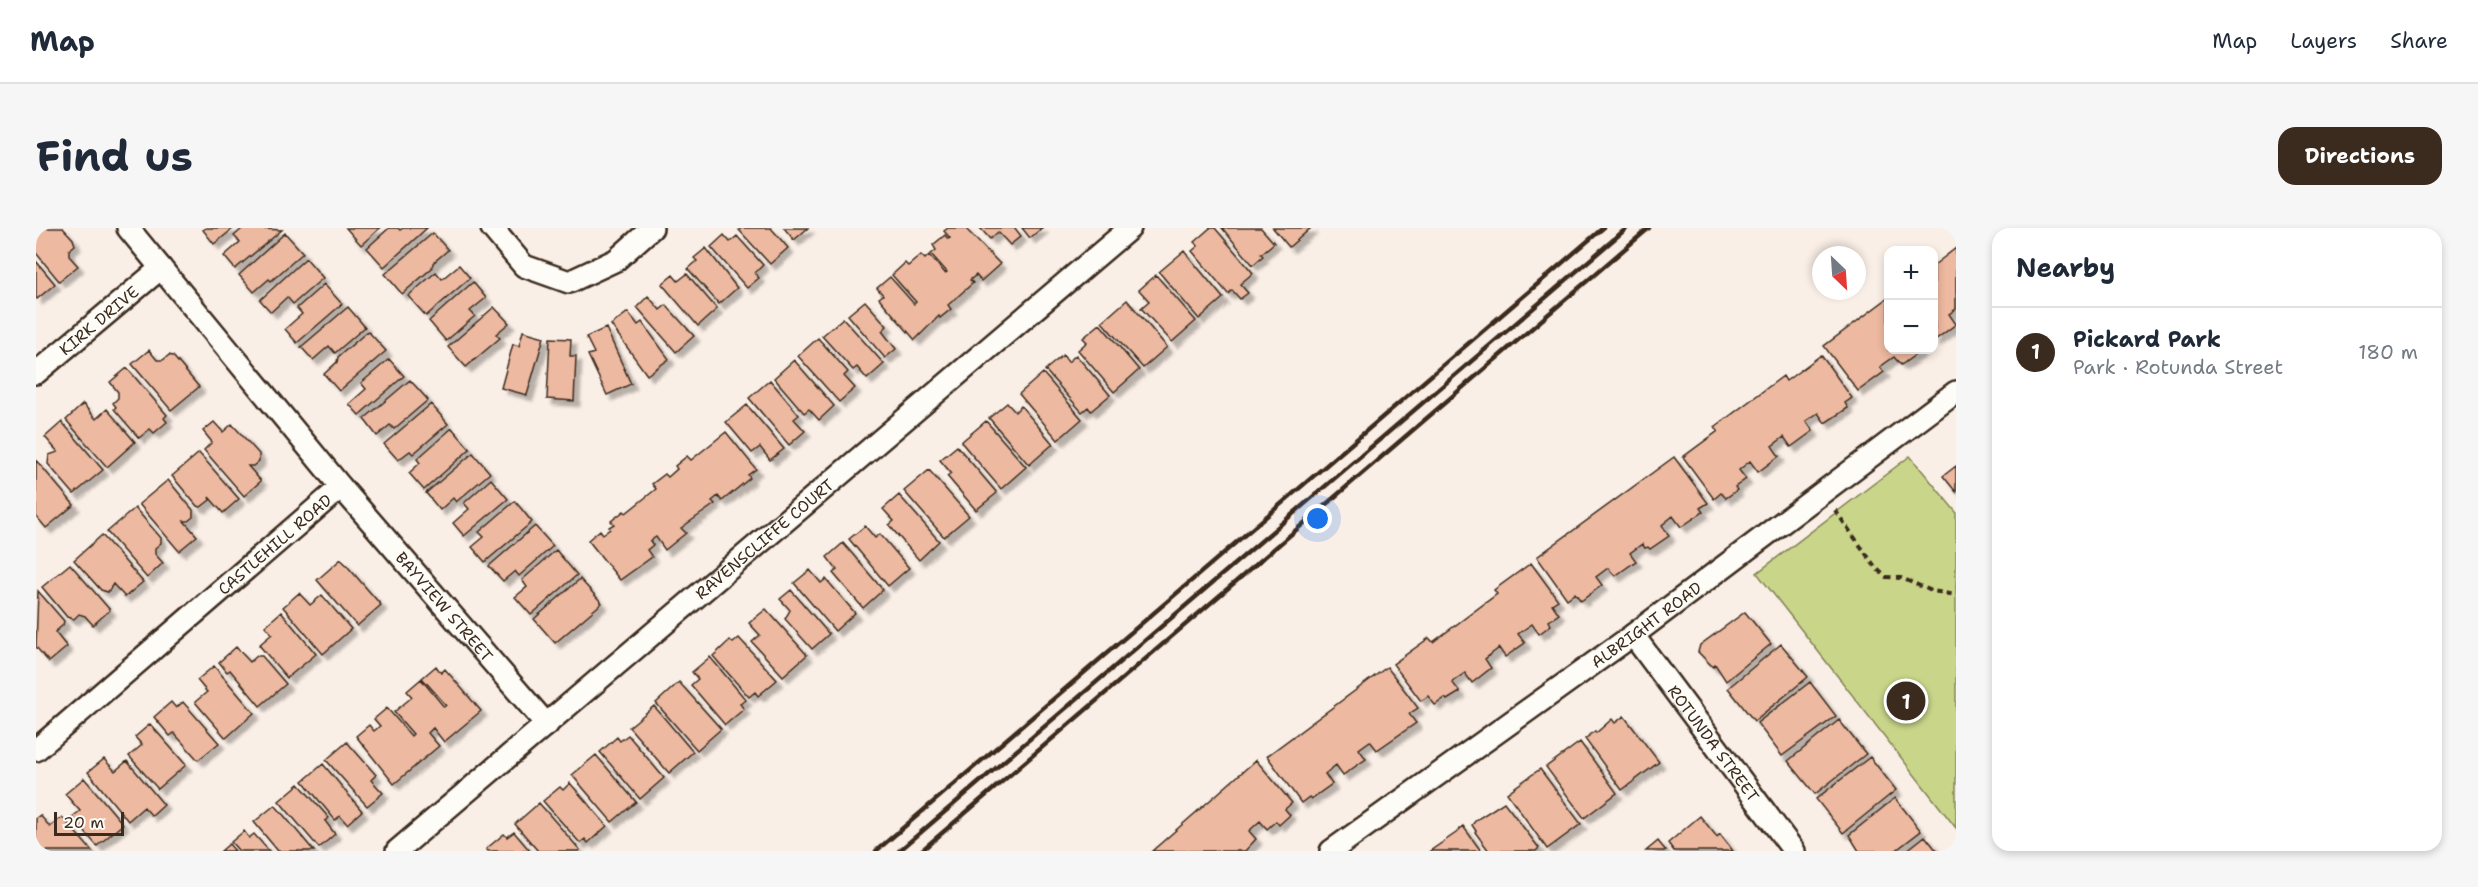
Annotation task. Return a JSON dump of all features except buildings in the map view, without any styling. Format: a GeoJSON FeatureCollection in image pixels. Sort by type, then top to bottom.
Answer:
{"type":"FeatureCollection","features":[{"type":"Feature","properties":{"kind":"street","name":"CASTLEHILL ROAD"},"geometry":{"type":"LineString","coordinates":[[36,750],[341,487],[128,228]]}},
{"type":"Feature","properties":{"kind":"street"},"geometry":{"type":"LineString","coordinates":[[492,228],[524,267],[568,282],[616,260],[652,228]]}},
{"type":"Feature","properties":{"kind":"street","name":"RAVENSCLIFFE COURT"},"geometry":{"type":"LineString","coordinates":[[397,851],[1130,228]]}},
{"type":"Feature","properties":{"kind":"street","name":"KIRK DRIVE"},"geometry":{"type":"LineString","coordinates":[[36,373],[161,268]]}},
{"type":"Feature","properties":{"kind":"street","name":"ALBRIGHT ROAD"},"geometry":{"type":"LineString","coordinates":[[1331,851],[1633,635],[1956,392]]}},
{"type":"Feature","properties":{"kind":"street","name":"BAYVIEW STREET"},"geometry":{"type":"LineString","coordinates":[[341,487],[547,725]]}},
{"type":"Feature","properties":{"kind":"street","name":"ROTUNDA STREET"},"geometry":{"type":"LineString","coordinates":[[1633,635],[1794,851]]}},
{"type":"Feature","properties":{"kind":"path"},"geometry":{"type":"LineString","coordinates":[[1821,492],[1876,568],[1886,577],[1901,578],[1932,591],[1956,595]]}},
{"type":"Feature","properties":{"kind":"green space"},"geometry":{"type":"Polygon","coordinates":[[[1910,456],[1956,512],[1956,828],[1757,573],[1910,456]]]}},
{"type":"Feature","properties":{"kind":"railway"},"geometry":{"type":"LineString","coordinates":[[876,851],[1603,228]]}},
{"type":"Feature","properties":{"kind":"railway"},"geometry":{"type":"LineString","coordinates":[[899,851],[1627,228]]}},
{"type":"Feature","properties":{"kind":"railway"},"geometry":{"type":"LineString","coordinates":[[921,851],[1649,228]]}},
{"type":"Feature","properties":{"kind":"place","name":"Pickard Park"},"geometry":{"type":"Point","coordinates":[1906,701]}}]}
